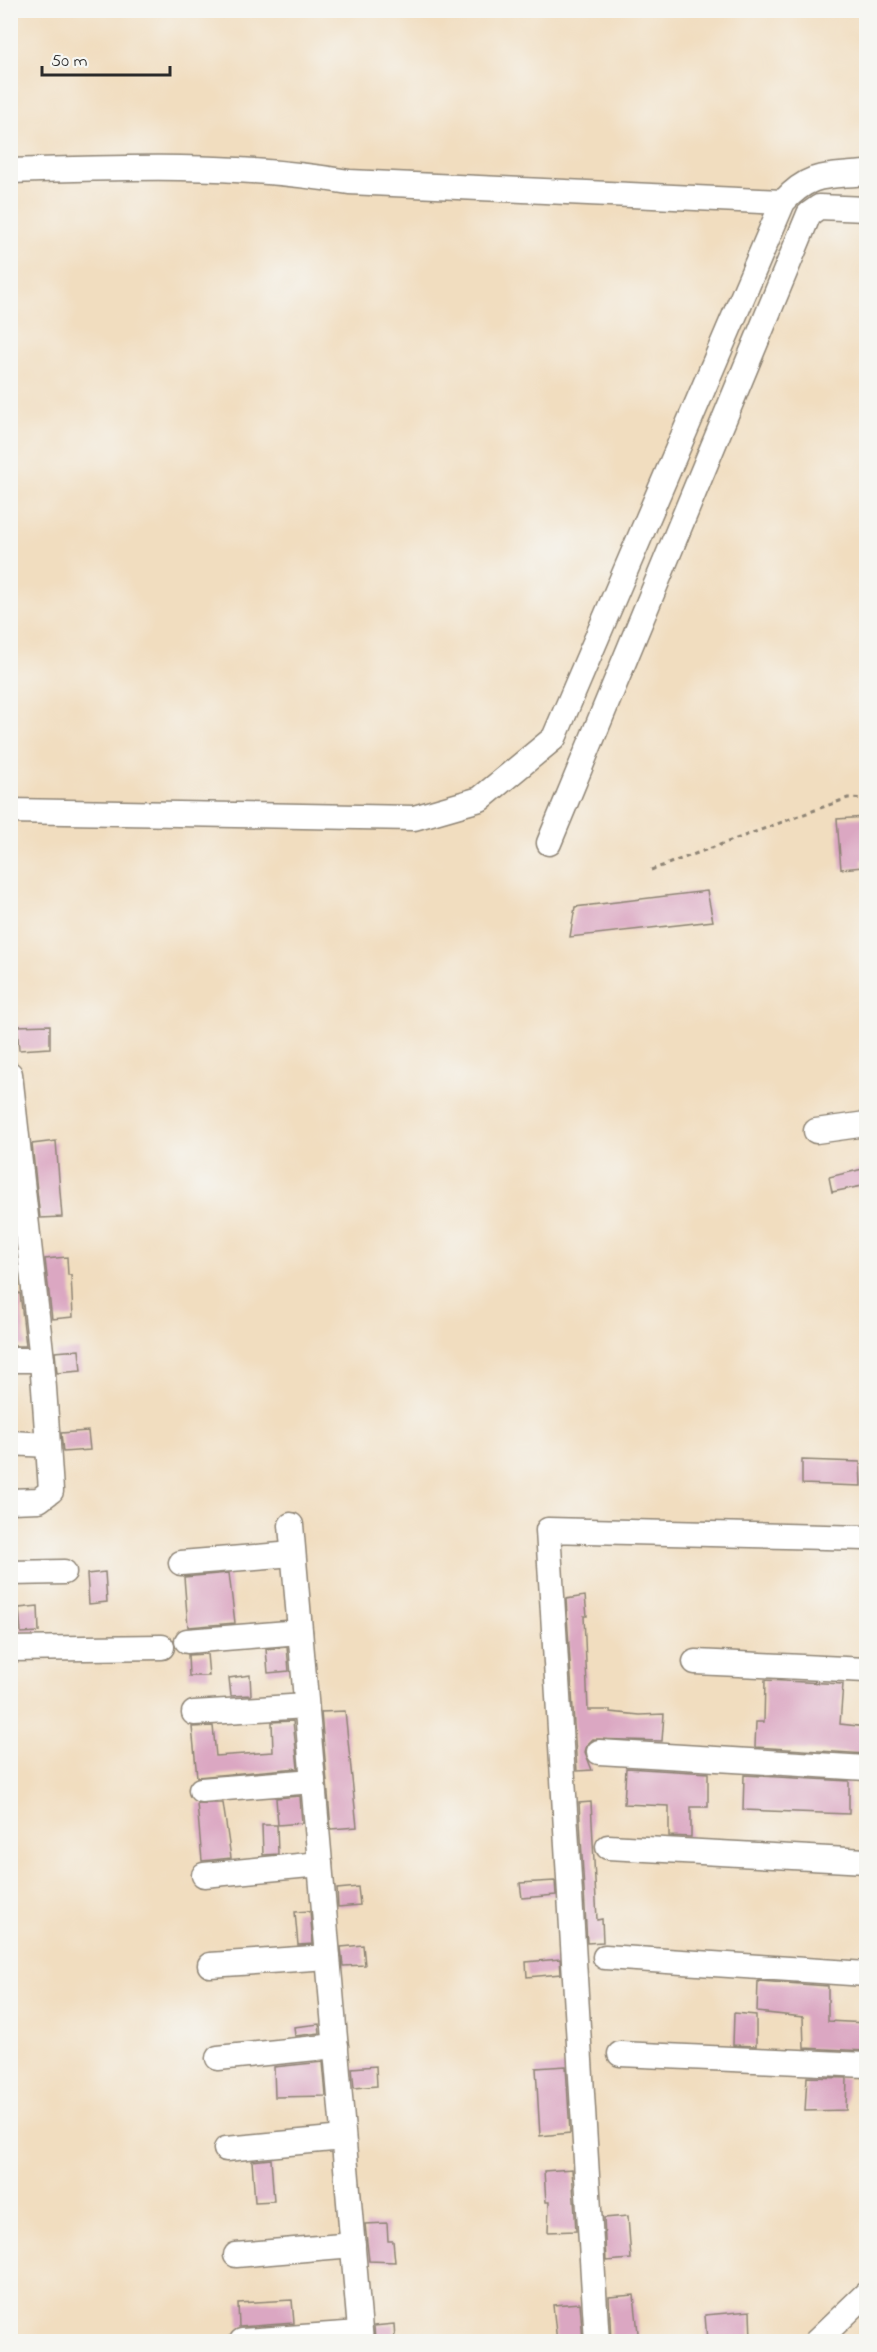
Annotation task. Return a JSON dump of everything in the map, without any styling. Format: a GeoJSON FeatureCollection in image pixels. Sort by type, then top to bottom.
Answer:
{"type":"FeatureCollection","features":[{"type":"Feature","properties":{"kind":"street"},"geometry":{"type":"LineString","coordinates":[[10,171],[153,166],[299,174],[349,182],[783,202]]}},
{"type":"Feature","properties":{"kind":"street"},"geometry":{"type":"LineString","coordinates":[[10,811],[414,818],[480,798],[554,738],[783,202],[796,187],[810,179],[867,173]]}},
{"type":"Feature","properties":{"kind":"street"},"geometry":{"type":"LineString","coordinates":[[549,843],[809,214],[819,207],[867,209]]}},
{"type":"Feature","properties":{"kind":"street"},"geometry":{"type":"LineString","coordinates":[[10,1074],[22,1281],[42,1360],[51,1491],[39,1500],[10,1501]]}},
{"type":"Feature","properties":{"kind":"street"},"geometry":{"type":"LineString","coordinates":[[816,1131],[867,1124]]}},
{"type":"Feature","properties":{"kind":"street"},"geometry":{"type":"LineString","coordinates":[[10,1360],[42,1360]]}},
{"type":"Feature","properties":{"kind":"street"},"geometry":{"type":"LineString","coordinates":[[10,1443],[48,1445]]}},
{"type":"Feature","properties":{"kind":"street"},"geometry":{"type":"LineString","coordinates":[[242,2341],[361,2337],[291,1525]]}},
{"type":"Feature","properties":{"kind":"street"},"geometry":{"type":"LineString","coordinates":[[597,2342],[565,1850],[548,1530],[867,1538]]}},
{"type":"Feature","properties":{"kind":"street"},"geometry":{"type":"LineString","coordinates":[[181,1563],[293,1554]]}},
{"type":"Feature","properties":{"kind":"street"},"geometry":{"type":"LineString","coordinates":[[10,1574],[64,1572]]}},
{"type":"Feature","properties":{"kind":"street"},"geometry":{"type":"LineString","coordinates":[[187,1641],[300,1632]]}},
{"type":"Feature","properties":{"kind":"street"},"geometry":{"type":"LineString","coordinates":[[10,1648],[162,1647]]}},
{"type":"Feature","properties":{"kind":"street"},"geometry":{"type":"LineString","coordinates":[[695,1662],[867,1670]]}},
{"type":"Feature","properties":{"kind":"street"},"geometry":{"type":"LineString","coordinates":[[194,1713],[306,1706]]}},
{"type":"Feature","properties":{"kind":"street"},"geometry":{"type":"LineString","coordinates":[[599,1752],[867,1768]]}},
{"type":"Feature","properties":{"kind":"street"},"geometry":{"type":"LineString","coordinates":[[201,1790],[313,1781]]}},
{"type":"Feature","properties":{"kind":"street"},"geometry":{"type":"LineString","coordinates":[[608,1847],[867,1861]]}},
{"type":"Feature","properties":{"kind":"street"},"geometry":{"type":"LineString","coordinates":[[204,1875],[320,1864]]}},
{"type":"Feature","properties":{"kind":"street"},"geometry":{"type":"LineString","coordinates":[[210,1965],[328,1957]]}},
{"type":"Feature","properties":{"kind":"street"},"geometry":{"type":"LineString","coordinates":[[605,1957],[867,1974]]}},
{"type":"Feature","properties":{"kind":"street"},"geometry":{"type":"LineString","coordinates":[[218,2058],[336,2046]]}},
{"type":"Feature","properties":{"kind":"street"},"geometry":{"type":"LineString","coordinates":[[620,2054],[867,2065]]}},
{"type":"Feature","properties":{"kind":"street"},"geometry":{"type":"LineString","coordinates":[[226,2149],[343,2138]]}},
{"type":"Feature","properties":{"kind":"street"},"geometry":{"type":"LineString","coordinates":[[236,2255],[352,2245]]}},
{"type":"Feature","properties":{"kind":"street"},"geometry":{"type":"LineString","coordinates":[[816,2342],[867,2295]]}},
{"type":"Feature","properties":{"kind":"path"},"geometry":{"type":"LineString","coordinates":[[651,870],[848,798],[867,799]]}},
{"type":"Feature","properties":{"kind":"building"},"geometry":{"type":"Polygon","coordinates":[[[866,817],[867,860],[862,860],[863,867],[841,869],[837,819],[866,817]]]}},
{"type":"Feature","properties":{"kind":"building"},"geometry":{"type":"Polygon","coordinates":[[[707,891],[713,921],[570,937],[575,907],[707,891]]]}},
{"type":"Feature","properties":{"kind":"building"},"geometry":{"type":"Polygon","coordinates":[[[50,1025],[50,1048],[19,1050],[17,1026],[50,1025]]]}},
{"type":"Feature","properties":{"kind":"building"},"geometry":{"type":"Polygon","coordinates":[[[56,1141],[62,1217],[40,1218],[32,1144],[56,1141]]]}},
{"type":"Feature","properties":{"kind":"building"},"geometry":{"type":"Polygon","coordinates":[[[867,1168],[867,1185],[832,1192],[829,1177],[867,1168]]]}},
{"type":"Feature","properties":{"kind":"building"},"geometry":{"type":"Polygon","coordinates":[[[67,1257],[68,1275],[71,1275],[73,1317],[52,1319],[45,1259],[67,1257]]]}},
{"type":"Feature","properties":{"kind":"building"},"geometry":{"type":"Polygon","coordinates":[[[20,1293],[26,1346],[11,1346],[10,1294],[20,1293]]]}},
{"type":"Feature","properties":{"kind":"building"},"geometry":{"type":"Polygon","coordinates":[[[79,1350],[81,1371],[57,1373],[55,1352],[79,1350]]]}},
{"type":"Feature","properties":{"kind":"building"},"geometry":{"type":"Polygon","coordinates":[[[88,1431],[90,1450],[63,1452],[61,1433],[88,1431]]]}},
{"type":"Feature","properties":{"kind":"building"},"geometry":{"type":"Polygon","coordinates":[[[802,1460],[860,1462],[861,1486],[802,1484],[802,1460]]]}},
{"type":"Feature","properties":{"kind":"building"},"geometry":{"type":"Polygon","coordinates":[[[105,1572],[107,1602],[89,1604],[87,1574],[105,1572]]]}},
{"type":"Feature","properties":{"kind":"building"},"geometry":{"type":"Polygon","coordinates":[[[229,1573],[235,1623],[188,1627],[184,1577],[229,1573]]]}},
{"type":"Feature","properties":{"kind":"building"},"geometry":{"type":"Polygon","coordinates":[[[585,1596],[588,1710],[610,1710],[610,1712],[640,1715],[664,1714],[662,1741],[593,1739],[587,1745],[585,1752],[592,1770],[577,1771],[566,1599],[585,1596]]]}},
{"type":"Feature","properties":{"kind":"building"},"geometry":{"type":"Polygon","coordinates":[[[38,1606],[39,1632],[21,1633],[19,1608],[38,1606]]]}},
{"type":"Feature","properties":{"kind":"building"},"geometry":{"type":"Polygon","coordinates":[[[287,1647],[289,1671],[268,1673],[266,1649],[287,1647]]]}},
{"type":"Feature","properties":{"kind":"building"},"geometry":{"type":"Polygon","coordinates":[[[207,1654],[209,1676],[189,1676],[188,1655],[207,1654]]]}},
{"type":"Feature","properties":{"kind":"building"},"geometry":{"type":"Polygon","coordinates":[[[250,1675],[251,1695],[231,1696],[229,1678],[250,1675]]]}},
{"type":"Feature","properties":{"kind":"building"},"geometry":{"type":"Polygon","coordinates":[[[765,1680],[843,1684],[840,1724],[867,1727],[867,1754],[755,1747],[756,1722],[764,1722],[765,1680]]]}},
{"type":"Feature","properties":{"kind":"building"},"geometry":{"type":"Polygon","coordinates":[[[345,1711],[357,1827],[331,1829],[321,1712],[345,1711]]]}},
{"type":"Feature","properties":{"kind":"building"},"geometry":{"type":"Polygon","coordinates":[[[293,1721],[298,1768],[197,1777],[192,1727],[213,1726],[216,1756],[273,1752],[272,1722],[293,1721]]]}},
{"type":"Feature","properties":{"kind":"building"},"geometry":{"type":"Polygon","coordinates":[[[626,1768],[708,1773],[708,1807],[691,1807],[691,1837],[669,1836],[669,1806],[624,1804],[626,1768]]]}},
{"type":"Feature","properties":{"kind":"building"},"geometry":{"type":"Polygon","coordinates":[[[744,1775],[849,1781],[849,1814],[743,1810],[744,1775]]]}},
{"type":"Feature","properties":{"kind":"building"},"geometry":{"type":"Polygon","coordinates":[[[300,1796],[302,1823],[278,1825],[276,1798],[300,1796]]]}},
{"type":"Feature","properties":{"kind":"building"},"geometry":{"type":"Polygon","coordinates":[[[591,1802],[597,1920],[602,1919],[603,1942],[587,1943],[579,1803],[591,1802]]]}},
{"type":"Feature","properties":{"kind":"building"},"geometry":{"type":"Polygon","coordinates":[[[197,1803],[223,1803],[231,1858],[202,1861],[197,1803]]]}},
{"type":"Feature","properties":{"kind":"building"},"geometry":{"type":"Polygon","coordinates":[[[262,1825],[277,1825],[278,1854],[263,1855],[262,1825]]]}},
{"type":"Feature","properties":{"kind":"building"},"geometry":{"type":"Polygon","coordinates":[[[555,1881],[556,1895],[522,1898],[520,1883],[555,1881]]]}},
{"type":"Feature","properties":{"kind":"building"},"geometry":{"type":"Polygon","coordinates":[[[358,1887],[360,1905],[338,1907],[337,1889],[358,1887]]]}},
{"type":"Feature","properties":{"kind":"building"},"geometry":{"type":"Polygon","coordinates":[[[310,1911],[313,1944],[298,1945],[295,1912],[310,1911]]]}},
{"type":"Feature","properties":{"kind":"building"},"geometry":{"type":"Polygon","coordinates":[[[363,1945],[365,1965],[343,1966],[341,1947],[363,1945]]]}},
{"type":"Feature","properties":{"kind":"building"},"geometry":{"type":"Polygon","coordinates":[[[560,1959],[561,1974],[527,1977],[526,1962],[560,1959]]]}},
{"type":"Feature","properties":{"kind":"building"},"geometry":{"type":"Polygon","coordinates":[[[758,1981],[828,1986],[828,2021],[867,2023],[867,2051],[804,2048],[803,2017],[757,2012],[758,1981]]]}},
{"type":"Feature","properties":{"kind":"building"},"geometry":{"type":"Polygon","coordinates":[[[734,2013],[756,2015],[756,2046],[733,2045],[734,2013]]]}},
{"type":"Feature","properties":{"kind":"building"},"geometry":{"type":"Polygon","coordinates":[[[319,2024],[320,2033],[295,2036],[294,2027],[319,2024]]]}},
{"type":"Feature","properties":{"kind":"building"},"geometry":{"type":"Polygon","coordinates":[[[323,2062],[326,2096],[275,2097],[274,2067],[323,2062]]]}},
{"type":"Feature","properties":{"kind":"building"},"geometry":{"type":"Polygon","coordinates":[[[376,2066],[377,2086],[354,2088],[352,2068],[376,2066]]]}},
{"type":"Feature","properties":{"kind":"building"},"geometry":{"type":"Polygon","coordinates":[[[566,2066],[570,2133],[540,2136],[536,2068],[566,2066]]]}},
{"type":"Feature","properties":{"kind":"building"},"geometry":{"type":"Polygon","coordinates":[[[807,2077],[847,2078],[846,2110],[805,2111],[807,2077]]]}},
{"type":"Feature","properties":{"kind":"building"},"geometry":{"type":"Polygon","coordinates":[[[271,2159],[274,2201],[255,2202],[252,2161],[271,2159]]]}},
{"type":"Feature","properties":{"kind":"building"},"geometry":{"type":"Polygon","coordinates":[[[572,2169],[576,2231],[548,2232],[549,2202],[546,2202],[544,2171],[572,2169]]]}},
{"type":"Feature","properties":{"kind":"building"},"geometry":{"type":"Polygon","coordinates":[[[628,2216],[631,2259],[606,2261],[604,2218],[628,2216]]]}},
{"type":"Feature","properties":{"kind":"building"},"geometry":{"type":"Polygon","coordinates":[[[387,2223],[388,2241],[393,2241],[395,2262],[369,2261],[365,2224],[387,2223]]]}},
{"type":"Feature","properties":{"kind":"building"},"geometry":{"type":"Polygon","coordinates":[[[634,2295],[639,2342],[611,2342],[609,2297],[634,2295]]]}},
{"type":"Feature","properties":{"kind":"building"},"geometry":{"type":"Polygon","coordinates":[[[292,2300],[294,2323],[239,2327],[238,2303],[292,2300]]]}},
{"type":"Feature","properties":{"kind":"building"},"geometry":{"type":"Polygon","coordinates":[[[580,2303],[583,2342],[557,2342],[553,2305],[580,2303]]]}},
{"type":"Feature","properties":{"kind":"building"},"geometry":{"type":"Polygon","coordinates":[[[750,2311],[751,2340],[707,2341],[705,2315],[750,2311]]]}},
{"type":"Feature","properties":{"kind":"building"},"geometry":{"type":"Polygon","coordinates":[[[394,2324],[395,2342],[375,2342],[374,2326],[394,2324]]]}}]}
